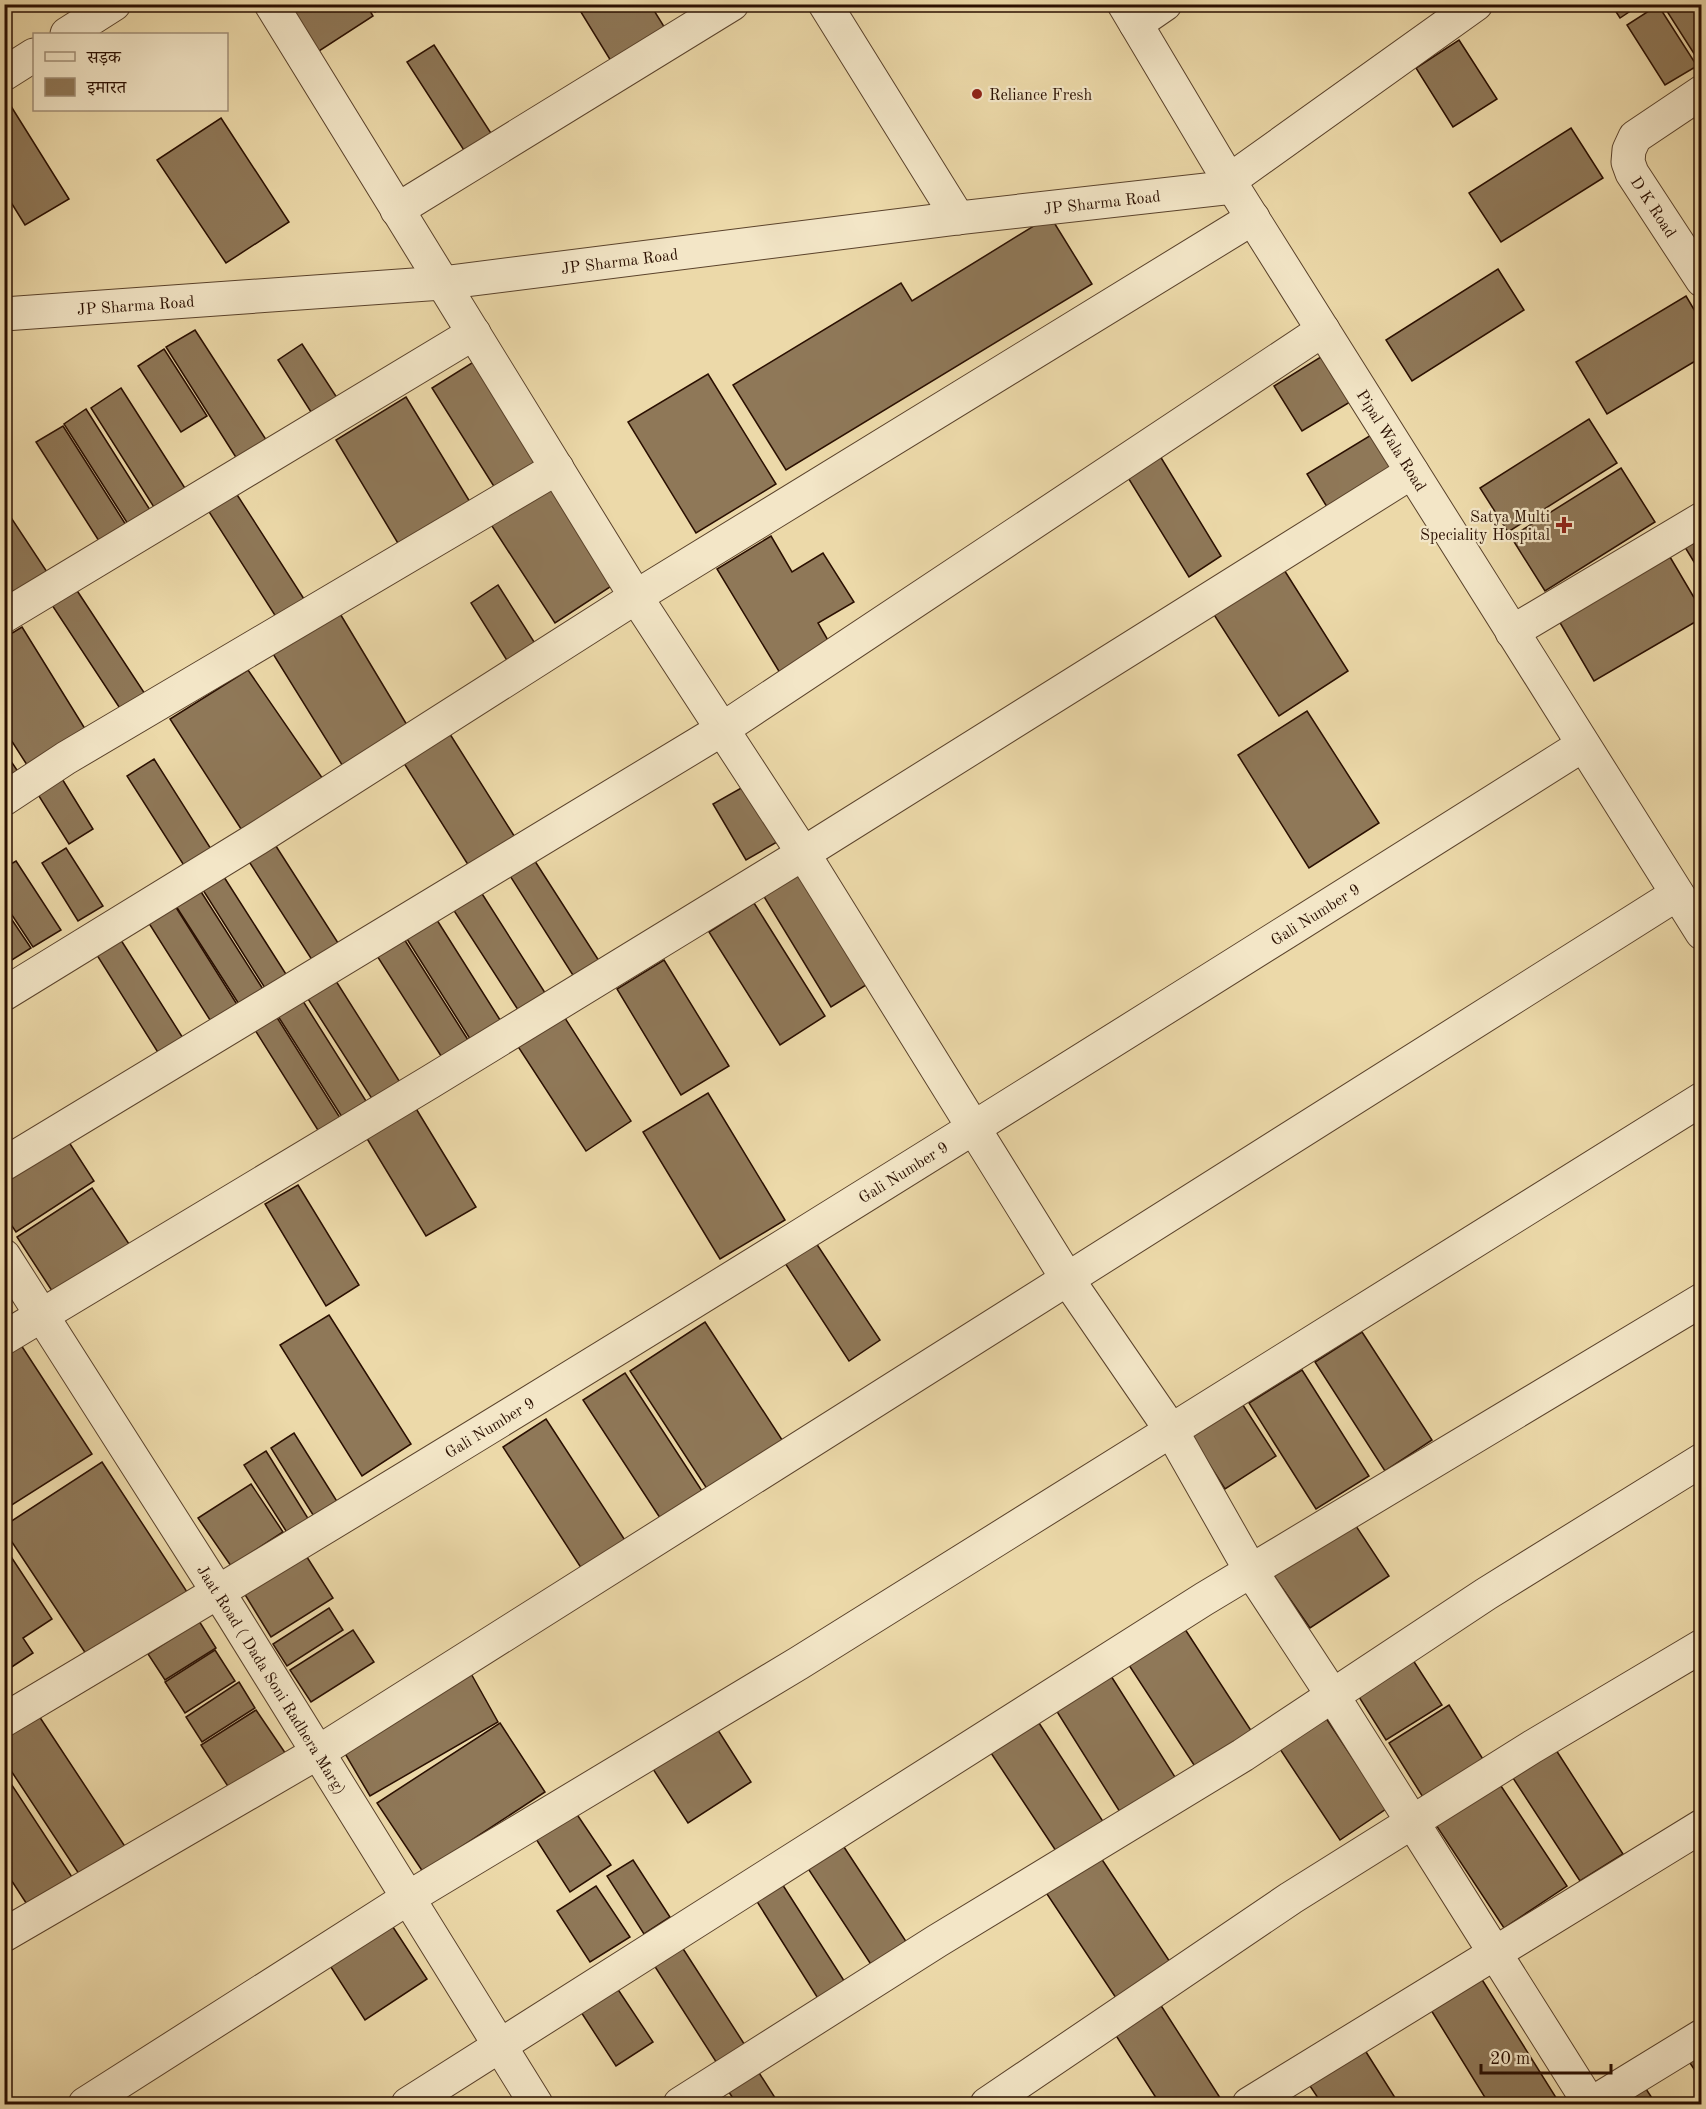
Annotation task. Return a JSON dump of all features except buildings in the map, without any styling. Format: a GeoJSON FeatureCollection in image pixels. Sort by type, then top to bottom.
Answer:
{"type":"FeatureCollection","features":[{"type":"Feature","properties":{"kind":"street"},"geometry":{"type":"LineString","coordinates":[[69,33],[114,4]]}},
{"type":"Feature","properties":{"kind":"street"},"geometry":{"type":"LineString","coordinates":[[271,4],[636,597],[803,853],[1068,1280],[1171,1430],[1251,1571],[1333,1696],[1494,1954],[1591,2104],[1701,2036]]}},
{"type":"Feature","properties":{"kind":"street"},"geometry":{"type":"LineString","coordinates":[[397,210],[732,4]]}},
{"type":"Feature","properties":{"kind":"street"},"geometry":{"type":"LineString","coordinates":[[825,4],[958,218]]}},
{"type":"Feature","properties":{"kind":"street"},"geometry":{"type":"LineString","coordinates":[[1130,14],[1165,4]]}},
{"type":"Feature","properties":{"kind":"street"},"geometry":{"type":"LineString","coordinates":[[1231,184],[1476,4]]}},
{"type":"Feature","properties":{"kind":"street","name":"Pipal Wala Road"},"geometry":{"type":"LineString","coordinates":[[1130,14],[1231,184],[1701,933]]}},
{"type":"Feature","properties":{"kind":"street"},"geometry":{"type":"LineString","coordinates":[[4,74],[33,56]]}},
{"type":"Feature","properties":{"kind":"street","name":"D K Road"},"geometry":{"type":"LineString","coordinates":[[1701,92],[1635,137],[1629,150],[1628,162],[1632,173],[1701,280]]}},
{"type":"Feature","properties":{"kind":"street","name":"JP Sharma Road"},"geometry":{"type":"LineString","coordinates":[[4,314],[442,283],[1231,184]]}},
{"type":"Feature","properties":{"kind":"street"},"geometry":{"type":"LineString","coordinates":[[4,994],[268,831],[636,597],[1253,218]]}},
{"type":"Feature","properties":{"kind":"street"},"geometry":{"type":"LineString","coordinates":[[4,1164],[721,730],[1323,330]]}},
{"type":"Feature","properties":{"kind":"street"},"geometry":{"type":"LineString","coordinates":[[4,616],[474,333]]}},
{"type":"Feature","properties":{"kind":"street"},"geometry":{"type":"LineString","coordinates":[[4,799],[66,758],[556,468]]}},
{"type":"Feature","properties":{"kind":"street"},"geometry":{"type":"LineString","coordinates":[[4,1338],[430,1082],[803,853],[1412,472]]}},
{"type":"Feature","properties":{"kind":"street"},"geometry":{"type":"LineString","coordinates":[[1512,632],[1701,519]]}},
{"type":"Feature","properties":{"kind":"street","name":"Gali Number 9"},"geometry":{"type":"LineString","coordinates":[[4,1720],[218,1593],[974,1129],[1583,745]]}},
{"type":"Feature","properties":{"kind":"street"},"geometry":{"type":"LineString","coordinates":[[4,1935],[317,1753],[1677,894]]}},
{"type":"Feature","properties":{"kind":"street"},"geometry":{"type":"LineString","coordinates":[[86,2104],[408,1898],[799,1663],[1701,1099]]}},
{"type":"Feature","properties":{"kind":"street","name":"Jaat Road ( Dada Soni Radhera Marg)"},"geometry":{"type":"LineString","coordinates":[[4,1256],[218,1593],[536,2104]]}},
{"type":"Feature","properties":{"kind":"street"},"geometry":{"type":"LineString","coordinates":[[408,2104],[1204,1599],[1701,1300]]}},
{"type":"Feature","properties":{"kind":"street"},"geometry":{"type":"LineString","coordinates":[[680,2104],[937,1941],[1243,1755],[1486,1594],[1701,1460]]}},
{"type":"Feature","properties":{"kind":"street"},"geometry":{"type":"LineString","coordinates":[[987,2104],[1291,1898],[1532,1747],[1701,1646]]}},
{"type":"Feature","properties":{"kind":"street"},"geometry":{"type":"LineString","coordinates":[[1249,2104],[1701,1826]]}},
{"type":"Feature","properties":{"kind":"place","name":"Reliance Fresh"},"geometry":{"type":"Point","coordinates":[977,94]}},
{"type":"Feature","properties":{"kind":"place","name":"Satya Multi Speciality Hospital"},"geometry":{"type":"Point","coordinates":[1564,525]}}]}
